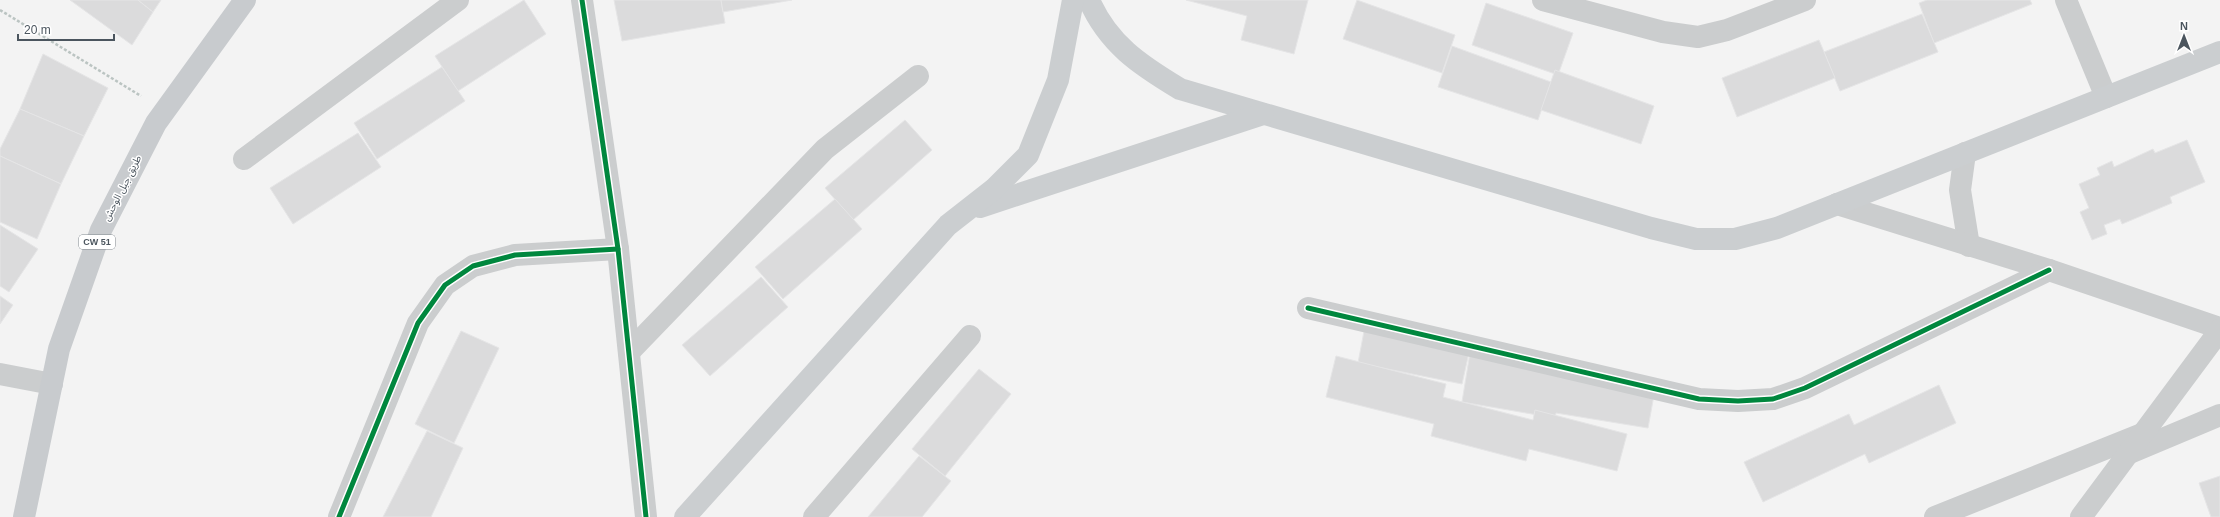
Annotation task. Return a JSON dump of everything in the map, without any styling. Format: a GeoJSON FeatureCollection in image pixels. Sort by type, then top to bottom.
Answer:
{"type":"FeatureCollection","features":[{"type":"Feature","properties":{"kind":"main road","name":"طريق جبل الوحش"},"geometry":{"type":"LineString","coordinates":[[24,517],[59,349],[101,230],[156,123],[245,0]]}},
{"type":"Feature","properties":{"kind":"main road"},"geometry":{"type":"LineString","coordinates":[[685,517],[948,225],[994,189],[1028,155],[1058,80],[1073,0]]}},
{"type":"Feature","properties":{"kind":"main road"},"geometry":{"type":"LineString","coordinates":[[1088,0],[1094,12],[1116,43],[1142,66],[1180,89],[1651,228],[1696,239],[1742,237],[1777,228],[2220,52]]}},
{"type":"Feature","properties":{"kind":"main road"},"geometry":{"type":"LineString","coordinates":[[965,212],[1264,114]]}},
{"type":"Feature","properties":{"kind":"street"},"geometry":{"type":"LineString","coordinates":[[244,159],[458,0]]}},
{"type":"Feature","properties":{"kind":"street"},"geometry":{"type":"LineString","coordinates":[[582,0],[618,249],[646,517]]}},
{"type":"Feature","properties":{"kind":"street"},"geometry":{"type":"LineString","coordinates":[[1543,0],[1663,32],[1698,37],[1727,30],[1805,0]]}},
{"type":"Feature","properties":{"kind":"street"},"geometry":{"type":"LineString","coordinates":[[2066,0],[2106,97]]}},
{"type":"Feature","properties":{"kind":"street"},"geometry":{"type":"LineString","coordinates":[[629,352],[825,149],[918,76]]}},
{"type":"Feature","properties":{"kind":"street"},"geometry":{"type":"LineString","coordinates":[[1964,153],[1960,190],[1969,246]]}},
{"type":"Feature","properties":{"kind":"street"},"geometry":{"type":"LineString","coordinates":[[1837,204],[2049,270],[2220,329],[2081,517]]}},
{"type":"Feature","properties":{"kind":"street"},"geometry":{"type":"LineString","coordinates":[[339,517],[418,323],[444,285],[473,266],[515,254],[618,249]]}},
{"type":"Feature","properties":{"kind":"street"},"geometry":{"type":"LineString","coordinates":[[1308,308],[1699,399],[1738,401],[1773,399],[1805,388],[2049,270]]}},
{"type":"Feature","properties":{"kind":"street"},"geometry":{"type":"LineString","coordinates":[[814,517],[970,336]]}},
{"type":"Feature","properties":{"kind":"street"},"geometry":{"type":"LineString","coordinates":[[0,374],[52,384]]}},
{"type":"Feature","properties":{"kind":"street"},"geometry":{"type":"LineString","coordinates":[[2127,454],[2220,415]]}},
{"type":"Feature","properties":{"kind":"street"},"geometry":{"type":"LineString","coordinates":[[1935,517],[2142,434]]}},
{"type":"Feature","properties":{"kind":"path"},"geometry":{"type":"LineString","coordinates":[[0,10],[165,110]]}},
{"type":"Feature","properties":{"kind":"building"},"geometry":{"type":"Polygon","coordinates":[[[70,0],[138,0],[153,12],[132,45],[70,0]]]}},
{"type":"Feature","properties":{"kind":"building"},"geometry":{"type":"Polygon","coordinates":[[[138,0],[161,0],[153,12],[138,0]]]}},
{"type":"Feature","properties":{"kind":"building"},"geometry":{"type":"Polygon","coordinates":[[[524,0],[546,34],[458,91],[435,56],[524,0]]]}},
{"type":"Feature","properties":{"kind":"building"},"geometry":{"type":"Polygon","coordinates":[[[614,0],[721,0],[725,23],[622,41],[614,0]]]}},
{"type":"Feature","properties":{"kind":"building"},"geometry":{"type":"Polygon","coordinates":[[[721,0],[792,0],[723,12],[721,0]]]}},
{"type":"Feature","properties":{"kind":"building"},"geometry":{"type":"Polygon","coordinates":[[[1186,0],[1308,0],[1294,54],[1241,40],[1247,16],[1186,0]]]}},
{"type":"Feature","properties":{"kind":"building"},"geometry":{"type":"Polygon","coordinates":[[[1357,0],[1455,35],[1442,73],[1343,39],[1357,0]]]}},
{"type":"Feature","properties":{"kind":"building"},"geometry":{"type":"Polygon","coordinates":[[[1927,0],[2030,0],[2032,4],[1934,43],[1919,3],[1927,0]]]}},
{"type":"Feature","properties":{"kind":"building"},"geometry":{"type":"Polygon","coordinates":[[[1486,3],[1573,33],[1558,75],[1472,45],[1486,3]]]}},
{"type":"Feature","properties":{"kind":"building"},"geometry":{"type":"Polygon","coordinates":[[[1922,14],[1938,52],[1840,91],[1824,52],[1922,14]]]}},
{"type":"Feature","properties":{"kind":"building"},"geometry":{"type":"Polygon","coordinates":[[[1819,40],[1835,78],[1737,117],[1722,78],[1819,40]]]}},
{"type":"Feature","properties":{"kind":"building"},"geometry":{"type":"Polygon","coordinates":[[[1452,46],[1551,82],[1538,120],[1438,87],[1452,46]]]}},
{"type":"Feature","properties":{"kind":"building"},"geometry":{"type":"Polygon","coordinates":[[[43,54],[108,88],[84,136],[20,109],[43,54]]]}},
{"type":"Feature","properties":{"kind":"building"},"geometry":{"type":"Polygon","coordinates":[[[442,67],[465,101],[377,159],[354,123],[442,67]]]}},
{"type":"Feature","properties":{"kind":"building"},"geometry":{"type":"Polygon","coordinates":[[[1555,70],[1654,106],[1641,144],[1541,110],[1555,70]]]}},
{"type":"Feature","properties":{"kind":"building"},"geometry":{"type":"Polygon","coordinates":[[[20,109],[84,136],[61,184],[0,156],[0,149],[20,109]]]}},
{"type":"Feature","properties":{"kind":"building"},"geometry":{"type":"Polygon","coordinates":[[[905,120],[932,150],[853,220],[825,188],[905,120]]]}},
{"type":"Feature","properties":{"kind":"building"},"geometry":{"type":"Polygon","coordinates":[[[358,133],[381,167],[293,224],[270,188],[358,133]]]}},
{"type":"Feature","properties":{"kind":"building"},"geometry":{"type":"Polygon","coordinates":[[[2187,140],[2205,182],[2170,197],[2172,203],[2122,224],[2120,219],[2104,225],[2107,234],[2092,240],[2080,212],[2089,208],[2079,184],[2100,175],[2097,168],[2112,161],[2114,167],[2153,149],[2155,153],[2187,140]]]}},
{"type":"Feature","properties":{"kind":"building"},"geometry":{"type":"Polygon","coordinates":[[[0,156],[61,184],[37,239],[0,222],[0,156]]]}},
{"type":"Feature","properties":{"kind":"building"},"geometry":{"type":"Polygon","coordinates":[[[835,199],[862,229],[783,299],[755,267],[835,199]]]}},
{"type":"Feature","properties":{"kind":"building"},"geometry":{"type":"Polygon","coordinates":[[[0,225],[38,249],[9,292],[0,286],[0,225]]]}},
{"type":"Feature","properties":{"kind":"building"},"geometry":{"type":"Polygon","coordinates":[[[761,277],[788,307],[710,376],[682,345],[761,277]]]}},
{"type":"Feature","properties":{"kind":"building"},"geometry":{"type":"Polygon","coordinates":[[[0,296],[13,305],[0,324],[0,296]]]}},
{"type":"Feature","properties":{"kind":"building"},"geometry":{"type":"Polygon","coordinates":[[[1365,326],[1470,348],[1462,384],[1358,363],[1365,326]]]}},
{"type":"Feature","properties":{"kind":"building"},"geometry":{"type":"Polygon","coordinates":[[[461,331],[499,348],[454,443],[415,424],[461,331]]]}},
{"type":"Feature","properties":{"kind":"building"},"geometry":{"type":"Polygon","coordinates":[[[1470,353],[1656,384],[1648,428],[1556,413],[1555,418],[1462,402],[1470,353]]]}},
{"type":"Feature","properties":{"kind":"building"},"geometry":{"type":"Polygon","coordinates":[[[1336,356],[1446,384],[1443,397],[1533,420],[1535,410],[1627,434],[1617,471],[1529,449],[1526,461],[1431,436],[1434,424],[1326,397],[1336,356]]]}},
{"type":"Feature","properties":{"kind":"building"},"geometry":{"type":"Polygon","coordinates":[[[979,369],[1011,394],[945,476],[912,449],[979,369]]]}},
{"type":"Feature","properties":{"kind":"building"},"geometry":{"type":"Polygon","coordinates":[[[1939,385],[1956,423],[1869,463],[1865,454],[1763,502],[1744,462],[1849,414],[1854,425],[1939,385]]]}},
{"type":"Feature","properties":{"kind":"building"},"geometry":{"type":"Polygon","coordinates":[[[427,431],[463,448],[431,517],[383,517],[427,431]]]}},
{"type":"Feature","properties":{"kind":"building"},"geometry":{"type":"Polygon","coordinates":[[[919,456],[951,481],[922,517],[868,517],[919,456]]]}},
{"type":"Feature","properties":{"kind":"building"},"geometry":{"type":"Polygon","coordinates":[[[2220,476],[2220,517],[2211,517],[2199,483],[2220,476]]]}},
{"type":"Feature","properties":{"kind":"cycle path"},"geometry":{"type":"LineString","coordinates":[[582,0],[618,249],[646,517]]}},
{"type":"Feature","properties":{"kind":"cycle path"},"geometry":{"type":"LineString","coordinates":[[339,517],[418,323],[445,285],[473,266],[515,255],[618,249]]}},
{"type":"Feature","properties":{"kind":"cycle path"},"geometry":{"type":"LineString","coordinates":[[1308,308],[1699,399],[1738,401],[1773,399],[1805,388],[2049,270]]}}]}
